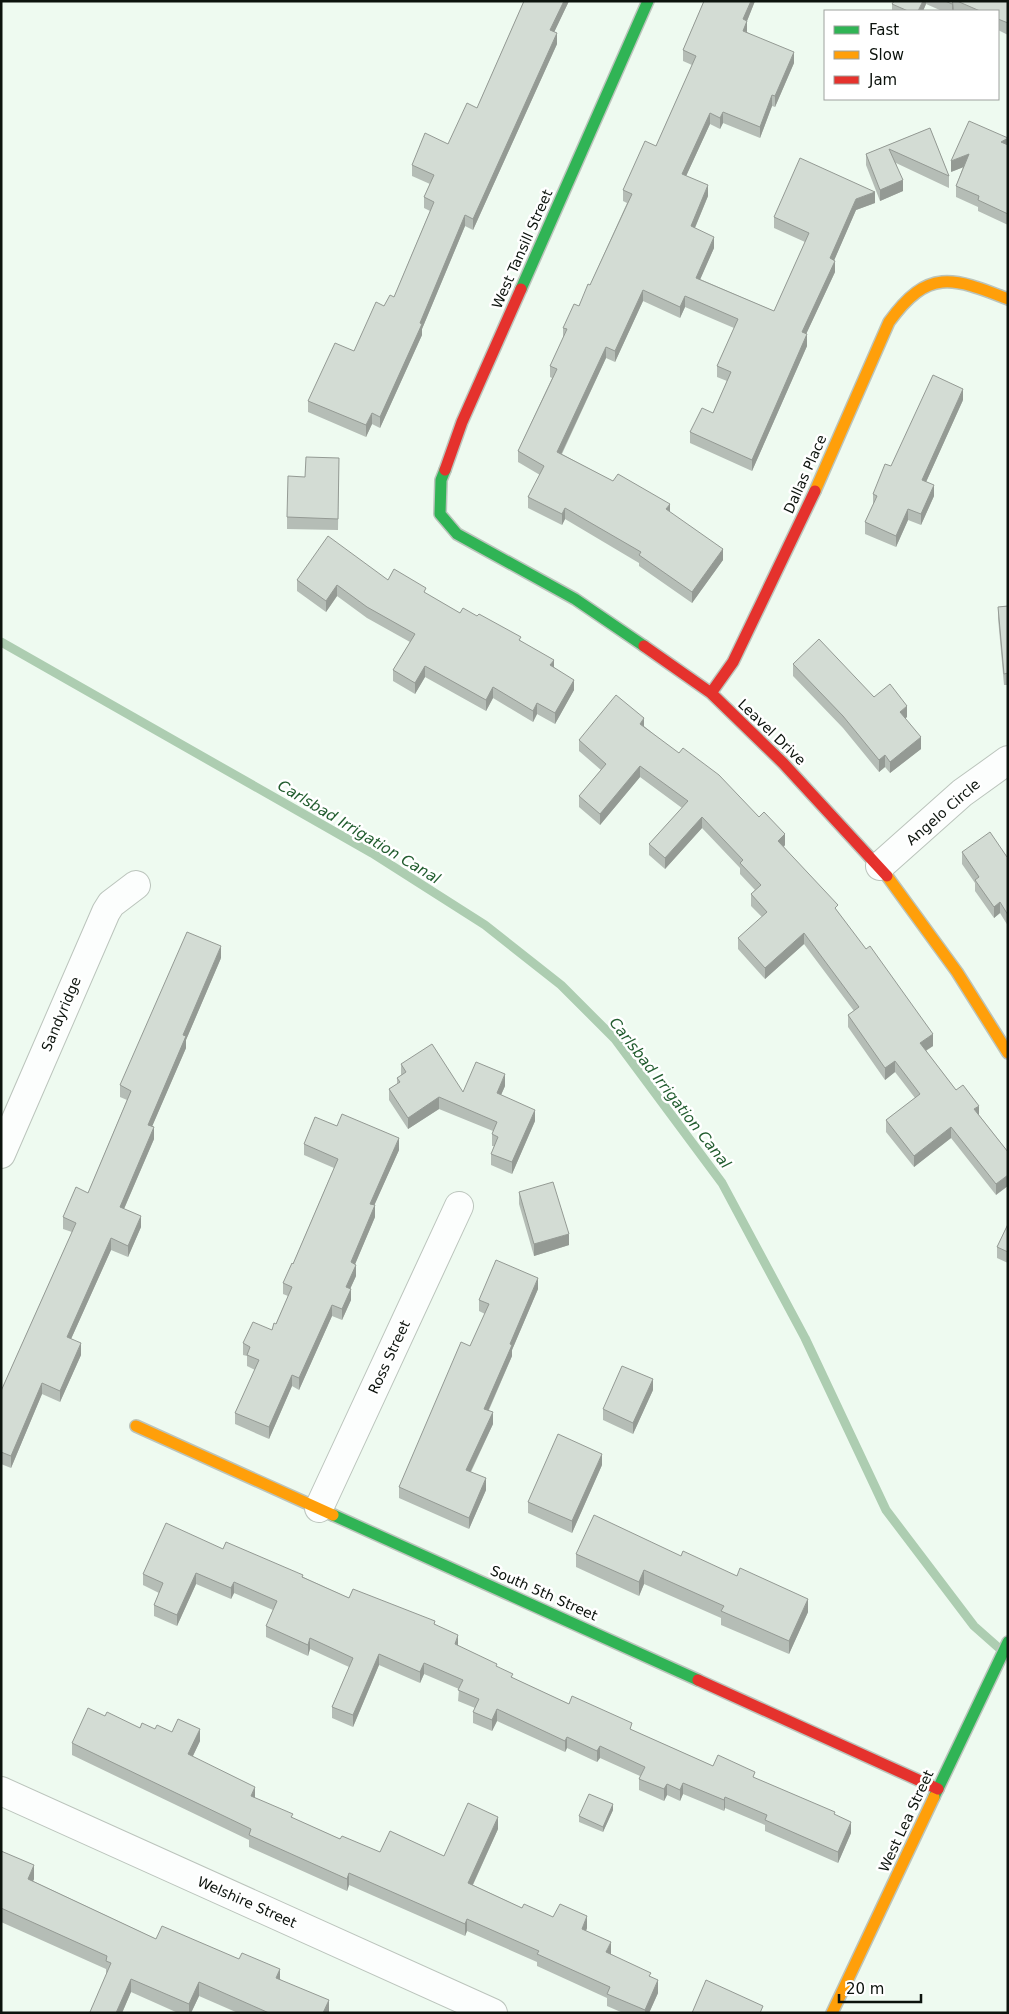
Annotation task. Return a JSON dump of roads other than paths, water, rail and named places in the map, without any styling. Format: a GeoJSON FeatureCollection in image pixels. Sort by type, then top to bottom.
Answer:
{"type":"FeatureCollection","features":[{"type":"Feature","properties":{"kind":"street","name":"West Tansill Street"},"geometry":{"type":"LineString","coordinates":[[440,514],[441,480],[462,422],[648,1]]}},
{"type":"Feature","properties":{"kind":"street","name":"Dallas Place"},"geometry":{"type":"LineString","coordinates":[[711,693],[733,662],[799,526],[889,322],[901,303],[913,291],[937,280],[964,283],[1008,299]]}},
{"type":"Feature","properties":{"kind":"street","name":"Leavel Drive"},"geometry":{"type":"LineString","coordinates":[[440,514],[457,534],[575,599],[711,693],[784,763],[880,866],[957,972],[1008,1053]]}},
{"type":"Feature","properties":{"kind":"street","name":"Angelo Circle"},"geometry":{"type":"LineString","coordinates":[[880,866],[962,794],[1008,760]]}},
{"type":"Feature","properties":{"kind":"street","name":"Sandyridge"},"geometry":{"type":"LineString","coordinates":[[1,1154],[106,912],[112,904],[136,885]]}},
{"type":"Feature","properties":{"kind":"street","name":"Ross Street"},"geometry":{"type":"LineString","coordinates":[[319,1508],[458,1206]]}},
{"type":"Feature","properties":{"kind":"street","name":"South 5th Street"},"geometry":{"type":"LineString","coordinates":[[136,1426],[938,1788]]}},
{"type":"Feature","properties":{"kind":"street","name":"West Lea Street"},"geometry":{"type":"LineString","coordinates":[[832,2013],[1008,1642]]}},
{"type":"Feature","properties":{"kind":"street","name":"Welshire Street"},"geometry":{"type":"LineString","coordinates":[[1,1791],[492,2013]]}},
{"type":"Feature","properties":{"kind":"waterway","name":"Carlsbad Irrigation Canal"},"geometry":{"type":"LineString","coordinates":[[1,642],[372,853],[485,925],[561,985],[615,1039],[722,1183],[805,1338],[886,1510],[974,1626],[1000,1649]]}}]}
